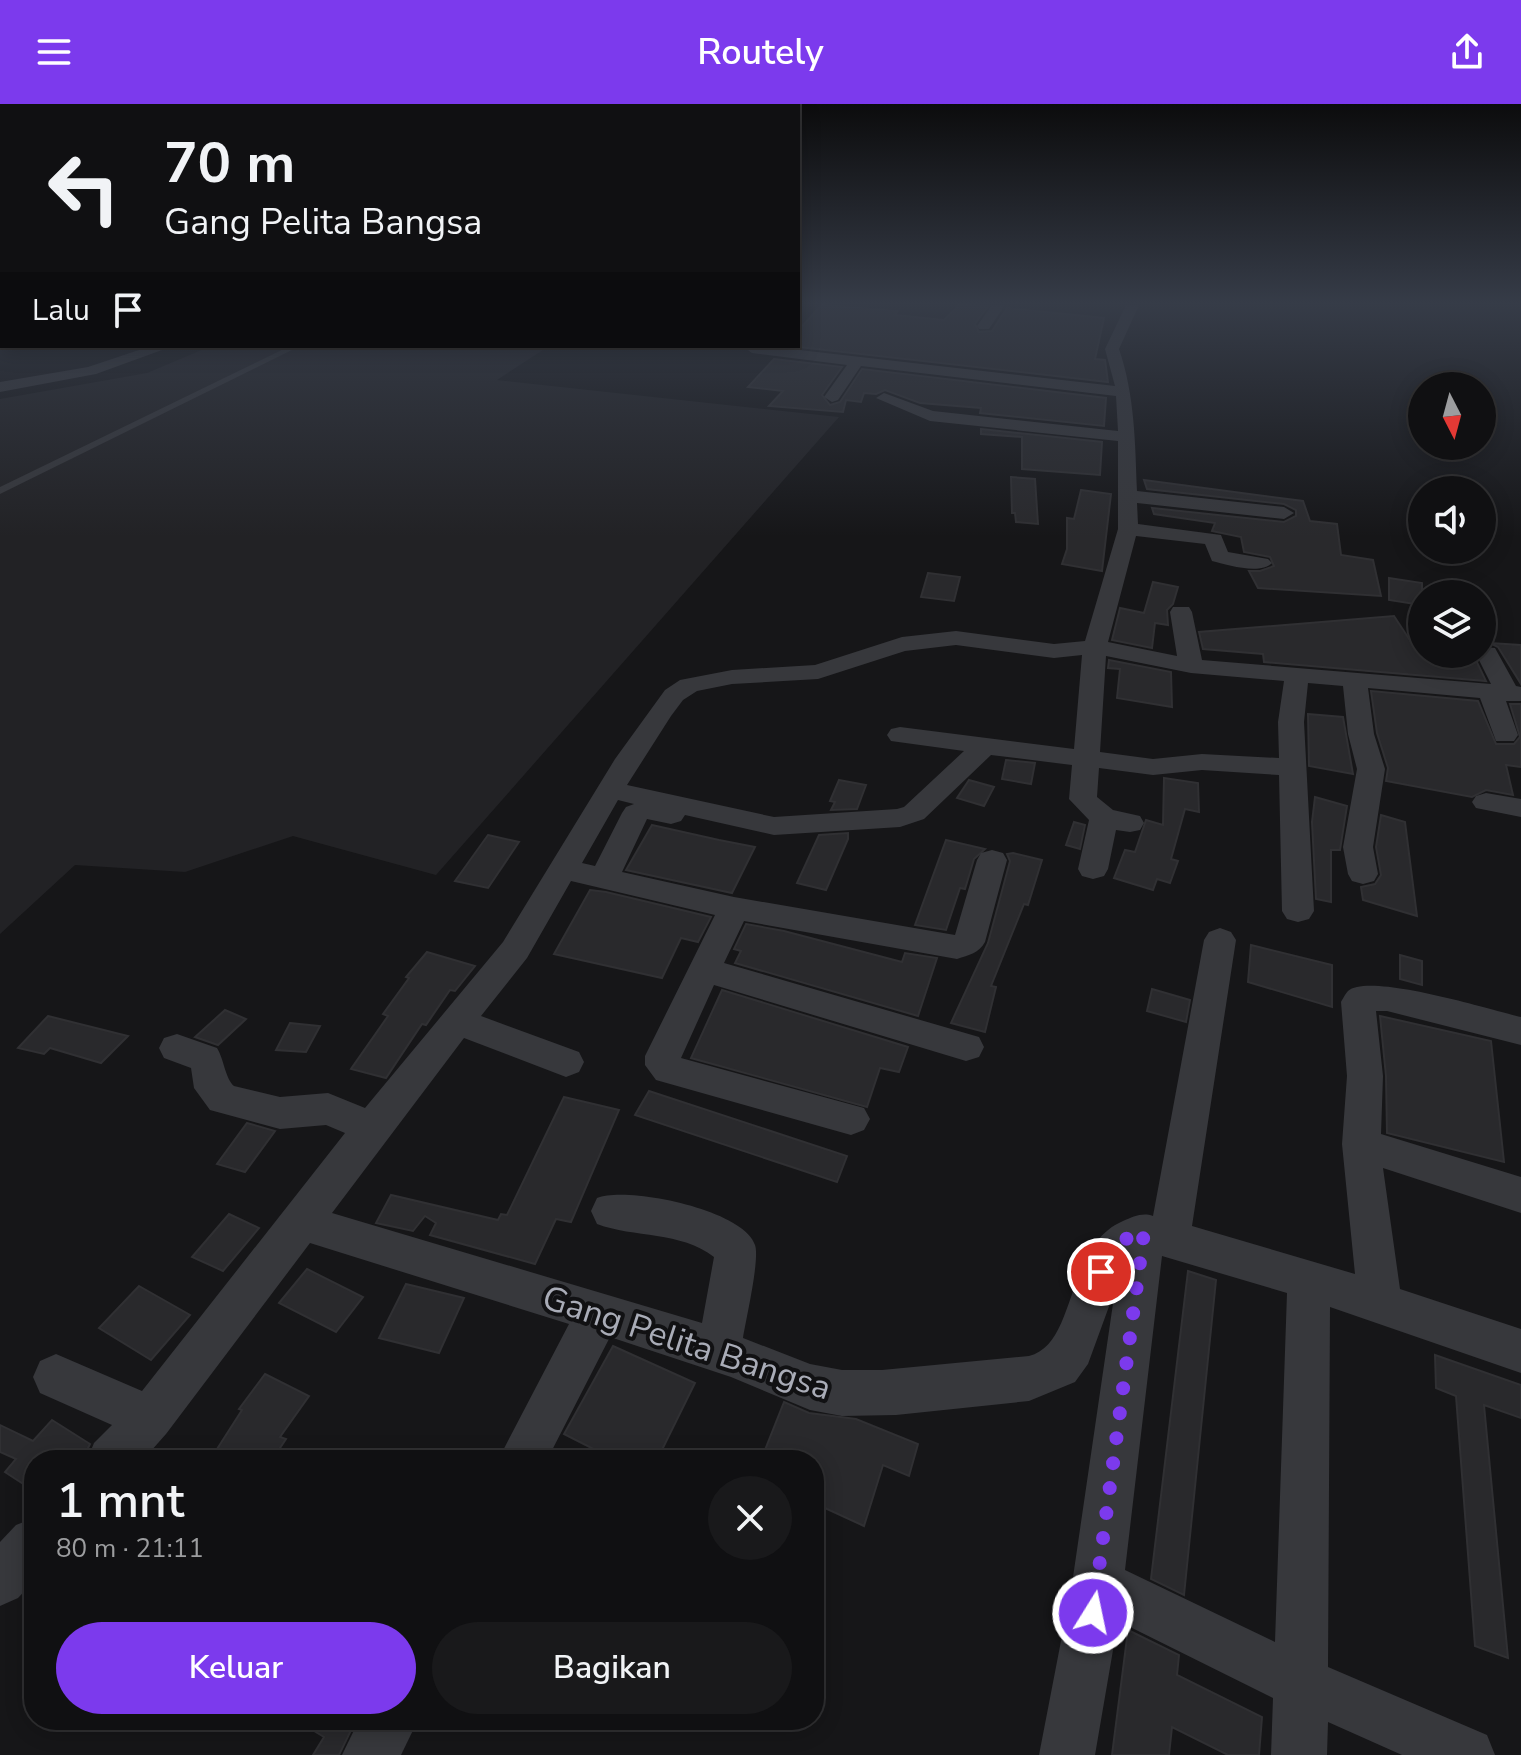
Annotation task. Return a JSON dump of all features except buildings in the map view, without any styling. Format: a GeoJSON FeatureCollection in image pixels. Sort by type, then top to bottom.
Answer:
{"type":"FeatureCollection","features":[{"type":"Feature","properties":{"kind":"street"},"geometry":{"type":"LineString","coordinates":[[0,387],[28,382]]}},
{"type":"Feature","properties":{"kind":"street"},"geometry":{"type":"LineString","coordinates":[[832,397],[842,382]]}},
{"type":"Feature","properties":{"kind":"street"},"geometry":{"type":"LineString","coordinates":[[1038,382],[1123,392]]}},
{"type":"Feature","properties":{"kind":"street"},"geometry":{"type":"LineString","coordinates":[[1093,869],[1117,820],[1083,799],[1095,647],[1128,529],[1127,437],[1120,382]]}},
{"type":"Feature","properties":{"kind":"street"},"geometry":{"type":"LineString","coordinates":[[884,398],[906,410],[930,416],[1127,437]]}},
{"type":"Feature","properties":{"kind":"street"},"geometry":{"type":"LineString","coordinates":[[1128,496],[1284,513]]}},
{"type":"Feature","properties":{"kind":"street"},"geometry":{"type":"LineString","coordinates":[[1128,529],[1214,539],[1219,557],[1261,563]]}},
{"type":"Feature","properties":{"kind":"street"},"geometry":{"type":"LineString","coordinates":[[1181,612],[1191,666]]}},
{"type":"Feature","properties":{"kind":"street"},"geometry":{"type":"LineString","coordinates":[[120,1450],[150,1418],[372,1127],[515,950],[661,711],[674,695],[689,685],[732,677],[818,672],[902,644],[956,638],[1063,651],[1095,647],[1191,666],[1506,694]]}},
{"type":"Feature","properties":{"kind":"street"},"geometry":{"type":"LineString","coordinates":[[1494,668],[1506,694],[1505,735]]}},
{"type":"Feature","properties":{"kind":"street"},"geometry":{"type":"LineString","coordinates":[[1297,676],[1291,722],[1298,911]]}},
{"type":"Feature","properties":{"kind":"street"},"geometry":{"type":"LineString","coordinates":[[1355,680],[1363,745],[1371,769],[1358,847],[1363,874]]}},
{"type":"Feature","properties":{"kind":"street"},"geometry":{"type":"LineString","coordinates":[[900,735],[1153,767],[1202,762],[1293,767]]}},
{"type":"Feature","properties":{"kind":"street"},"geometry":{"type":"LineString","coordinates":[[610,790],[774,826],[900,818],[914,813],[984,747]]}},
{"type":"Feature","properties":{"kind":"street"},"geometry":{"type":"LineString","coordinates":[[1486,802],[1521,808]]}},
{"type":"Feature","properties":{"kind":"street"},"geometry":{"type":"LineString","coordinates":[[604,878],[636,813],[646,810],[696,818],[703,812]]}},
{"type":"Feature","properties":{"kind":"street"},"geometry":{"type":"LineString","coordinates":[[565,869],[734,908],[957,947],[969,942],[992,860]]}},
{"type":"Feature","properties":{"kind":"street"},"geometry":{"type":"LineString","coordinates":[[734,908],[663,1056],[663,1065],[669,1070],[851,1119]]}},
{"type":"Feature","properties":{"kind":"street"},"geometry":{"type":"LineString","coordinates":[[1067,1755],[1157,1236],[1220,940]]}},
{"type":"Feature","properties":{"kind":"street"},"geometry":{"type":"LineString","coordinates":[[705,970],[966,1047]]}},
{"type":"Feature","properties":{"kind":"street"},"geometry":{"type":"LineString","coordinates":[[1380,1304],[1361,1144],[1365,1076],[1357,1007],[1361,999],[1387,998],[1520,1041]]}},
{"type":"Feature","properties":{"kind":"street"},"geometry":{"type":"LineString","coordinates":[[458,1022],[566,1062]]}},
{"type":"Feature","properties":{"kind":"street"},"geometry":{"type":"LineString","coordinates":[[177,1048],[204,1058],[209,1066],[212,1088],[223,1099],[280,1113],[328,1109],[372,1127]]}},
{"type":"Feature","properties":{"kind":"street"},"geometry":{"type":"LineString","coordinates":[[1361,1144],[1521,1195]]}},
{"type":"Feature","properties":{"kind":"street"},"geometry":{"type":"LineString","coordinates":[[611,1211],[693,1226],[722,1236],[736,1249],[719,1350]]}},
{"type":"Feature","properties":{"kind":"street","name":"Gang Pelita Bangsa"},"geometry":{"type":"LineString","coordinates":[[301,1222],[719,1350],[813,1388],[840,1393],[991,1382],[1045,1374],[1058,1365],[1076,1339],[1112,1251],[1131,1235],[1157,1236]]}},
{"type":"Feature","properties":{"kind":"street"},"geometry":{"type":"LineString","coordinates":[[1157,1236],[1309,1279],[1521,1351]]}},
{"type":"Feature","properties":{"kind":"street"},"geometry":{"type":"LineString","coordinates":[[1299,1755],[1309,1279]]}},
{"type":"Feature","properties":{"kind":"street"},"geometry":{"type":"LineString","coordinates":[[527,1450],[599,1313]]}},
{"type":"Feature","properties":{"kind":"street"},"geometry":{"type":"LineString","coordinates":[[56,1377],[150,1418]]}},
{"type":"Feature","properties":{"kind":"street"},"geometry":{"type":"LineString","coordinates":[[0,1580],[24,1554]]}},
{"type":"Feature","properties":{"kind":"street"},"geometry":{"type":"LineString","coordinates":[[1098,1584],[1301,1683],[1467,1755]]}},
{"type":"Feature","properties":{"kind":"street"},"geometry":{"type":"LineString","coordinates":[[370,1755],[384,1730]]}},
{"type":"Feature","properties":{"kind":"lane"},"geometry":{"type":"LineString","coordinates":[[0,491],[222,382]]}},
{"type":"Feature","properties":{"kind":"shaded area"},"geometry":{"type":"Polygon","coordinates":[[[96,382],[516,382],[839,417],[436,875],[293,836],[185,872],[75,865],[0,934],[0,399],[96,382]]]}},
{"type":"Feature","properties":{"kind":"route"},"geometry":{"type":"LineString","coordinates":[[1093,1613],[1144,1232],[1123,1240],[1112,1251],[1101,1272]]}}]}
